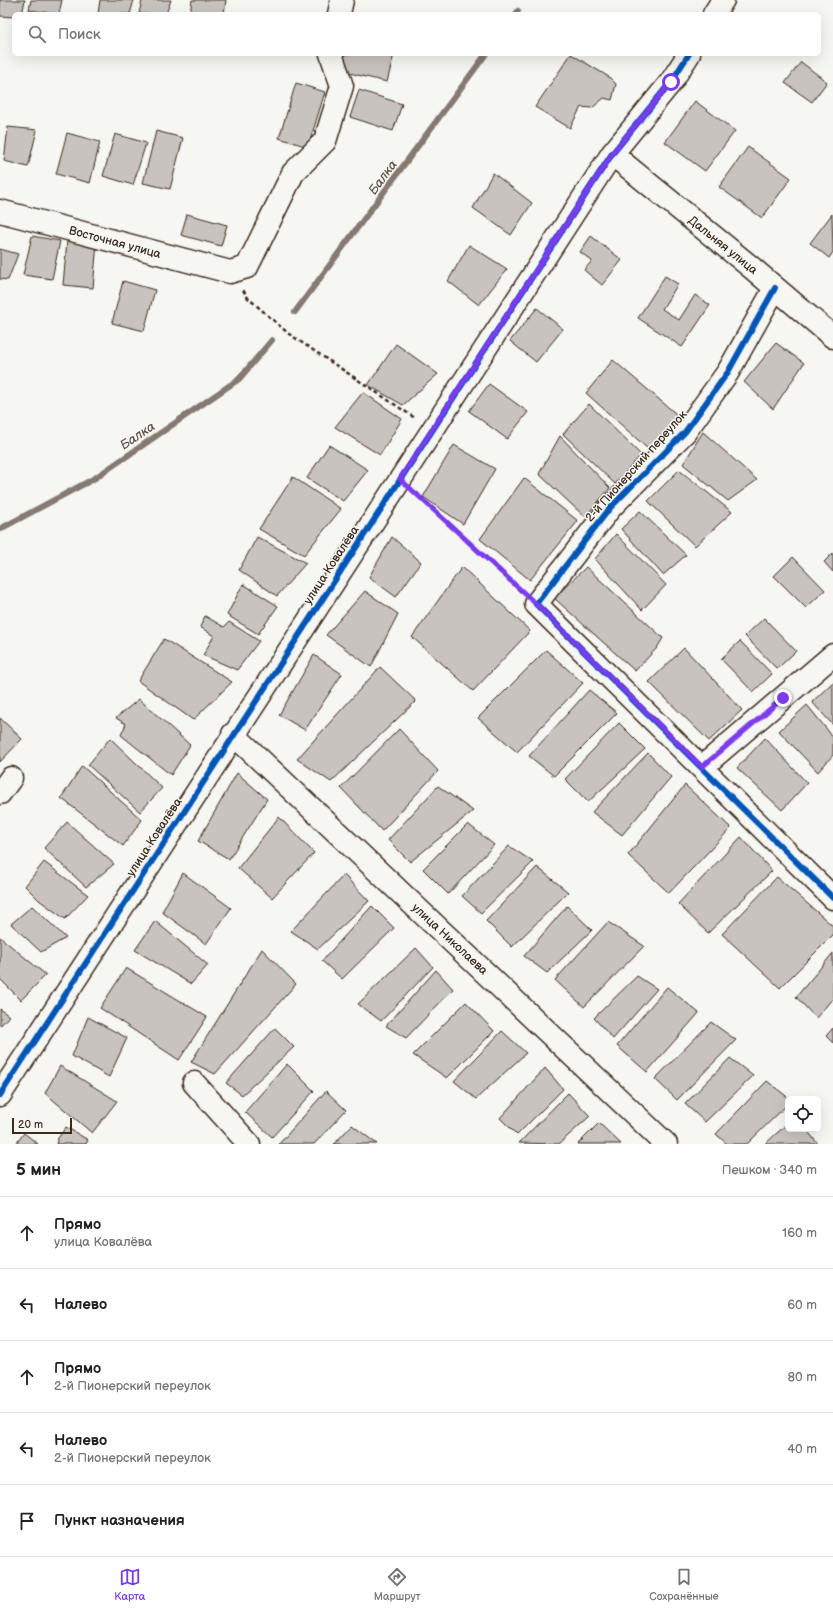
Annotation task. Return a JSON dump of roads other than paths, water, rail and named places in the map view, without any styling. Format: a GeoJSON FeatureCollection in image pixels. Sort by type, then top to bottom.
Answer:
{"type":"FeatureCollection","features":[{"type":"Feature","properties":{"kind":"street"},"geometry":{"type":"LineString","coordinates":[[339,12],[342,0]]}},
{"type":"Feature","properties":{"kind":"street"},"geometry":{"type":"LineString","coordinates":[[715,12],[723,0]]}},
{"type":"Feature","properties":{"kind":"street","name":"Восточная улица"},"geometry":{"type":"LineString","coordinates":[[0,211],[230,272],[247,267],[293,173],[325,141],[342,86],[332,56]]}},
{"type":"Feature","properties":{"kind":"street","name":"улица Ковалёва"},"geometry":{"type":"LineString","coordinates":[[0,1095],[233,734],[612,154],[671,82],[688,56]]}},
{"type":"Feature","properties":{"kind":"street","name":"Дальняя улица"},"geometry":{"type":"LineString","coordinates":[[612,154],[776,288],[833,337]]}},
{"type":"Feature","properties":{"kind":"street","name":"2-й Пионерский переулок"},"geometry":{"type":"LineString","coordinates":[[702,767],[536,604],[610,508],[685,432],[728,372],[776,288]]}},
{"type":"Feature","properties":{"kind":"street"},"geometry":{"type":"LineString","coordinates":[[833,655],[702,767],[833,898]]}},
{"type":"Feature","properties":{"kind":"street","name":"улица Николаева"},"geometry":{"type":"LineString","coordinates":[[233,734],[666,1144]]}},
{"type":"Feature","properties":{"kind":"street"},"geometry":{"type":"LineString","coordinates":[[194,1083],[249,1144]]}},
{"type":"Feature","properties":{"kind":"waterway","name":"Балка"},"geometry":{"type":"LineString","coordinates":[[295,312],[485,56]]}},
{"type":"Feature","properties":{"kind":"waterway","name":"Балка"},"geometry":{"type":"LineString","coordinates":[[0,529],[95,478],[239,379],[272,340]]}}]}
